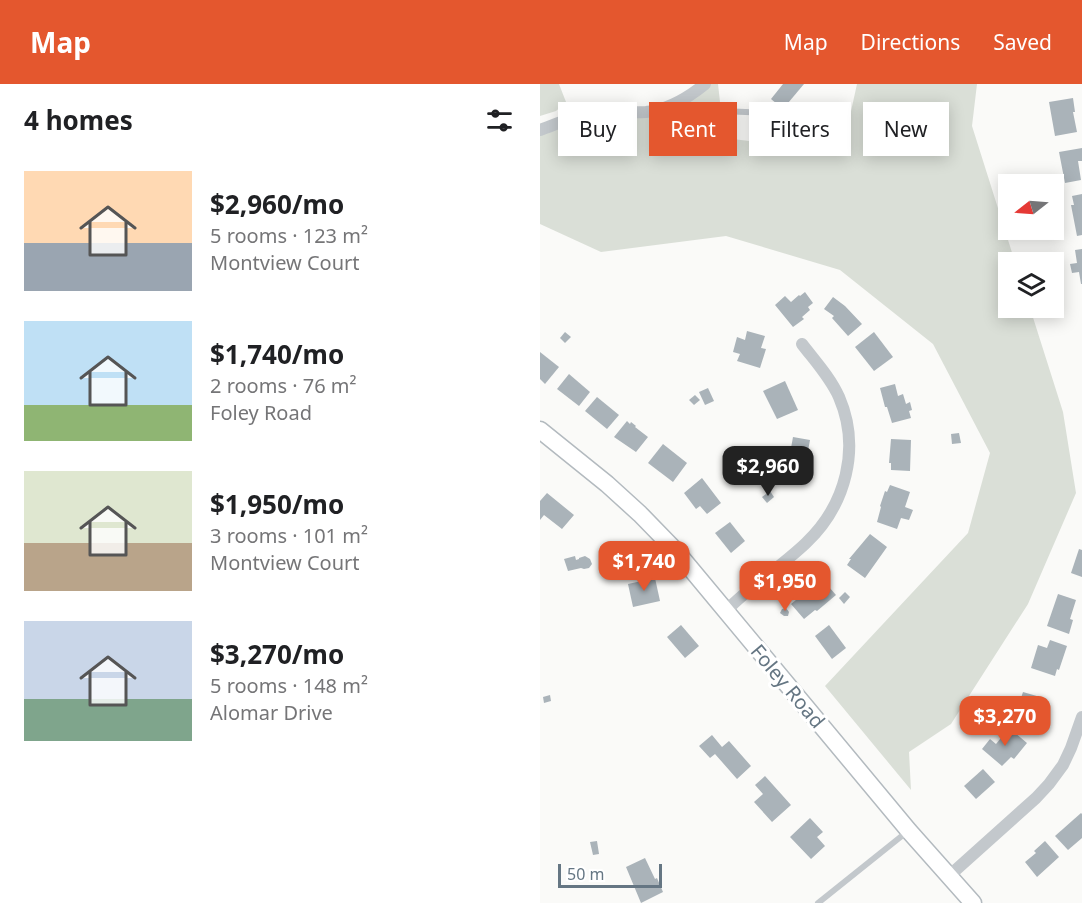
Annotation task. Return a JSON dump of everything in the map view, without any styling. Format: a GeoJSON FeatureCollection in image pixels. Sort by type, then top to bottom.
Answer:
{"type":"FeatureCollection","features":[{"type":"Feature","properties":{"kind":"street"},"geometry":{"type":"LineString","coordinates":[[678,102],[705,84]]}},
{"type":"Feature","properties":{"kind":"street"},"geometry":{"type":"LineString","coordinates":[[540,130],[592,113],[649,110]]}},
{"type":"Feature","properties":{"kind":"street"},"geometry":{"type":"LineString","coordinates":[[726,611],[739,597],[805,544],[820,528],[841,494],[847,474],[849,433],[845,414],[829,379],[802,344]]}},
{"type":"Feature","properties":{"kind":"street","name":"Foley Road"},"geometry":{"type":"LineString","coordinates":[[540,430],[607,484],[676,551],[909,831],[973,903]]}},
{"type":"Feature","properties":{"kind":"street"},"geometry":{"type":"LineString","coordinates":[[949,876],[1049,784],[1063,765],[1082,717]]}},
{"type":"Feature","properties":{"kind":"lane"},"geometry":{"type":"LineString","coordinates":[[818,903],[909,831]]}},
{"type":"Feature","properties":{"kind":"shaded area"},"geometry":{"type":"Polygon","coordinates":[[[540,84],[559,84],[566,102],[558,102],[556,111],[540,116],[540,84]]]}},
{"type":"Feature","properties":{"kind":"shaded area"},"geometry":{"type":"Polygon","coordinates":[[[705,84],[718,84],[720,102],[667,102],[705,84]]]}},
{"type":"Feature","properties":{"kind":"shaded area"},"geometry":{"type":"Polygon","coordinates":[[[857,84],[977,84],[972,126],[998,208],[998,240],[1008,240],[1012,252],[998,252],[998,318],[1033,318],[1063,412],[1076,493],[1028,604],[951,724],[909,752],[911,790],[825,686],[968,533],[990,453],[933,344],[840,270],[726,236],[601,252],[540,224],[540,130],[558,123],[558,156],[637,156],[637,113],[649,111],[649,156],[737,156],[737,140],[749,141],[749,156],[851,156],[851,111],[857,84]]]}},
{"type":"Feature","properties":{"kind":"building"},"geometry":{"type":"Polygon","coordinates":[[[783,84],[804,84],[789,102],[775,102],[771,99],[783,84]]]}},
{"type":"Feature","properties":{"kind":"building"},"geometry":{"type":"Polygon","coordinates":[[[1073,98],[1077,132],[1055,136],[1049,102],[1073,98]]]}},
{"type":"Feature","properties":{"kind":"building"},"geometry":{"type":"Polygon","coordinates":[[[1082,148],[1082,161],[1078,161],[1081,180],[1065,183],[1059,152],[1082,148]]]}},
{"type":"Feature","properties":{"kind":"building"},"geometry":{"type":"Polygon","coordinates":[[[1082,194],[1082,235],[1077,236],[1071,205],[1074,205],[1072,196],[1082,194]]]}},
{"type":"Feature","properties":{"kind":"building"},"geometry":{"type":"Polygon","coordinates":[[[1082,249],[1081,284],[1079,272],[1072,273],[1070,264],[1077,263],[1075,250],[1082,249]]]}},
{"type":"Feature","properties":{"kind":"building"},"geometry":{"type":"Polygon","coordinates":[[[805,292],[813,303],[808,307],[810,310],[802,317],[804,319],[793,327],[775,305],[785,296],[791,302],[805,292]]]}},
{"type":"Feature","properties":{"kind":"building"},"geometry":{"type":"Polygon","coordinates":[[[833,297],[862,324],[848,336],[832,318],[834,316],[824,309],[833,297]]]}},
{"type":"Feature","properties":{"kind":"building"},"geometry":{"type":"Polygon","coordinates":[[[747,331],[765,336],[761,348],[766,349],[760,368],[737,361],[740,354],[733,352],[737,337],[745,340],[747,331]]]}},
{"type":"Feature","properties":{"kind":"building"},"geometry":{"type":"Polygon","coordinates":[[[565,332],[571,337],[565,343],[560,338],[565,332]]]}},
{"type":"Feature","properties":{"kind":"building"},"geometry":{"type":"Polygon","coordinates":[[[874,332],[893,357],[874,371],[855,347],[874,332]]]}},
{"type":"Feature","properties":{"kind":"building"},"geometry":{"type":"Polygon","coordinates":[[[540,352],[559,367],[545,384],[540,379],[540,352]]]}},
{"type":"Feature","properties":{"kind":"building"},"geometry":{"type":"Polygon","coordinates":[[[569,374],[590,392],[579,406],[557,389],[569,374]]]}},
{"type":"Feature","properties":{"kind":"building"},"geometry":{"type":"Polygon","coordinates":[[[785,381],[798,410],[777,419],[763,391],[785,381]]]}},
{"type":"Feature","properties":{"kind":"building"},"geometry":{"type":"Polygon","coordinates":[[[895,384],[898,396],[903,394],[906,404],[910,402],[912,410],[909,411],[911,418],[892,423],[880,388],[895,384]]]}},
{"type":"Feature","properties":{"kind":"building"},"geometry":{"type":"Polygon","coordinates":[[[708,388],[714,401],[705,405],[699,392],[708,388]]]}},
{"type":"Feature","properties":{"kind":"building"},"geometry":{"type":"Polygon","coordinates":[[[695,395],[700,400],[694,405],[689,400],[695,395]]]}},
{"type":"Feature","properties":{"kind":"building"},"geometry":{"type":"Polygon","coordinates":[[[597,397],[619,415],[607,429],[585,411],[597,397]]]}},
{"type":"Feature","properties":{"kind":"building"},"geometry":{"type":"Polygon","coordinates":[[[627,421],[648,437],[636,452],[614,437],[627,421]]]}},
{"type":"Feature","properties":{"kind":"building"},"geometry":{"type":"Polygon","coordinates":[[[959,433],[961,443],[952,444],[951,434],[959,433]]]}},
{"type":"Feature","properties":{"kind":"building"},"geometry":{"type":"Polygon","coordinates":[[[793,437],[810,440],[805,468],[801,467],[800,477],[781,474],[785,448],[791,448],[793,437]]]}},
{"type":"Feature","properties":{"kind":"building"},"geometry":{"type":"Polygon","coordinates":[[[891,439],[911,440],[910,471],[891,470],[891,463],[889,463],[891,439]]]}},
{"type":"Feature","properties":{"kind":"building"},"geometry":{"type":"Polygon","coordinates":[[[663,444],[687,463],[673,482],[648,463],[663,444]]]}},
{"type":"Feature","properties":{"kind":"building"},"geometry":{"type":"Polygon","coordinates":[[[736,446],[740,451],[733,457],[729,453],[736,446]]]}},
{"type":"Feature","properties":{"kind":"building"},"geometry":{"type":"Polygon","coordinates":[[[702,478],[721,503],[707,514],[700,506],[696,509],[684,493],[702,478]]]}},
{"type":"Feature","properties":{"kind":"building"},"geometry":{"type":"Polygon","coordinates":[[[890,485],[910,492],[905,507],[913,510],[909,520],[901,518],[897,529],[877,522],[885,491],[887,492],[890,485]]]}},
{"type":"Feature","properties":{"kind":"building"},"geometry":{"type":"Polygon","coordinates":[[[770,491],[774,497],[767,503],[762,497],[770,491]]]}},
{"type":"Feature","properties":{"kind":"building"},"geometry":{"type":"Polygon","coordinates":[[[547,493],[574,515],[562,529],[544,515],[540,520],[540,501],[547,493]]]}},
{"type":"Feature","properties":{"kind":"building"},"geometry":{"type":"Polygon","coordinates":[[[730,522],[745,541],[731,553],[715,533],[730,522]]]}},
{"type":"Feature","properties":{"kind":"building"},"geometry":{"type":"Polygon","coordinates":[[[870,534],[887,547],[865,578],[847,565],[851,559],[849,559],[870,534]]]}},
{"type":"Feature","properties":{"kind":"building"},"geometry":{"type":"Polygon","coordinates":[[[1079,549],[1082,550],[1082,577],[1071,573],[1079,549]]]}},
{"type":"Feature","properties":{"kind":"building"},"geometry":{"type":"Polygon","coordinates":[[[575,556],[576,560],[585,556],[592,564],[589,568],[568,571],[564,559],[575,556]]]}},
{"type":"Feature","properties":{"kind":"building"},"geometry":{"type":"Polygon","coordinates":[[[655,578],[660,601],[633,607],[628,584],[655,578]]]}},
{"type":"Feature","properties":{"kind":"building"},"geometry":{"type":"Polygon","coordinates":[[[822,579],[836,595],[804,619],[791,604],[822,579]]]}},
{"type":"Feature","properties":{"kind":"building"},"geometry":{"type":"Polygon","coordinates":[[[845,592],[850,597],[844,604],[839,598],[845,592]]]}},
{"type":"Feature","properties":{"kind":"building"},"geometry":{"type":"Polygon","coordinates":[[[1058,594],[1076,600],[1070,619],[1073,620],[1069,634],[1047,626],[1058,594]]]}},
{"type":"Feature","properties":{"kind":"building"},"geometry":{"type":"Polygon","coordinates":[[[786,608],[789,612],[788,616],[784,616],[780,613],[786,608]]]}},
{"type":"Feature","properties":{"kind":"building"},"geometry":{"type":"Polygon","coordinates":[[[681,625],[699,646],[685,658],[667,637],[681,625]]]}},
{"type":"Feature","properties":{"kind":"building"},"geometry":{"type":"Polygon","coordinates":[[[829,625],[846,648],[832,659],[815,636],[829,625]]]}},
{"type":"Feature","properties":{"kind":"building"},"geometry":{"type":"Polygon","coordinates":[[[1050,640],[1067,646],[1055,676],[1031,668],[1038,645],[1047,648],[1050,640]]]}},
{"type":"Feature","properties":{"kind":"building"},"geometry":{"type":"Polygon","coordinates":[[[1023,692],[1047,699],[1043,709],[1046,710],[1043,720],[1040,719],[1037,727],[1014,719],[1023,692]]]}},
{"type":"Feature","properties":{"kind":"building"},"geometry":{"type":"Polygon","coordinates":[[[550,695],[551,701],[544,703],[543,697],[550,695]]]}},
{"type":"Feature","properties":{"kind":"building"},"geometry":{"type":"Polygon","coordinates":[[[1009,728],[1027,743],[1014,759],[1011,757],[1002,766],[982,749],[990,739],[996,744],[1009,728]]]}},
{"type":"Feature","properties":{"kind":"building"},"geometry":{"type":"Polygon","coordinates":[[[712,735],[722,747],[729,741],[751,766],[737,779],[715,754],[710,758],[699,746],[712,735]]]}},
{"type":"Feature","properties":{"kind":"building"},"geometry":{"type":"Polygon","coordinates":[[[983,769],[995,782],[976,799],[964,786],[983,769]]]}},
{"type":"Feature","properties":{"kind":"building"},"geometry":{"type":"Polygon","coordinates":[[[765,776],[791,805],[772,822],[754,802],[763,794],[755,785],[765,776]]]}},
{"type":"Feature","properties":{"kind":"building"},"geometry":{"type":"Polygon","coordinates":[[[1081,813],[1082,838],[1068,850],[1055,836],[1081,813]]]}},
{"type":"Feature","properties":{"kind":"building"},"geometry":{"type":"Polygon","coordinates":[[[810,818],[823,832],[817,837],[825,846],[811,859],[790,837],[810,818]]]}},
{"type":"Feature","properties":{"kind":"building"},"geometry":{"type":"Polygon","coordinates":[[[597,841],[599,854],[593,855],[590,842],[597,841]]]}},
{"type":"Feature","properties":{"kind":"building"},"geometry":{"type":"Polygon","coordinates":[[[1045,841],[1059,857],[1037,877],[1025,862],[1045,841]]]}},
{"type":"Feature","properties":{"kind":"building"},"geometry":{"type":"Polygon","coordinates":[[[645,858],[663,892],[641,903],[626,867],[645,858]]]}}]}
